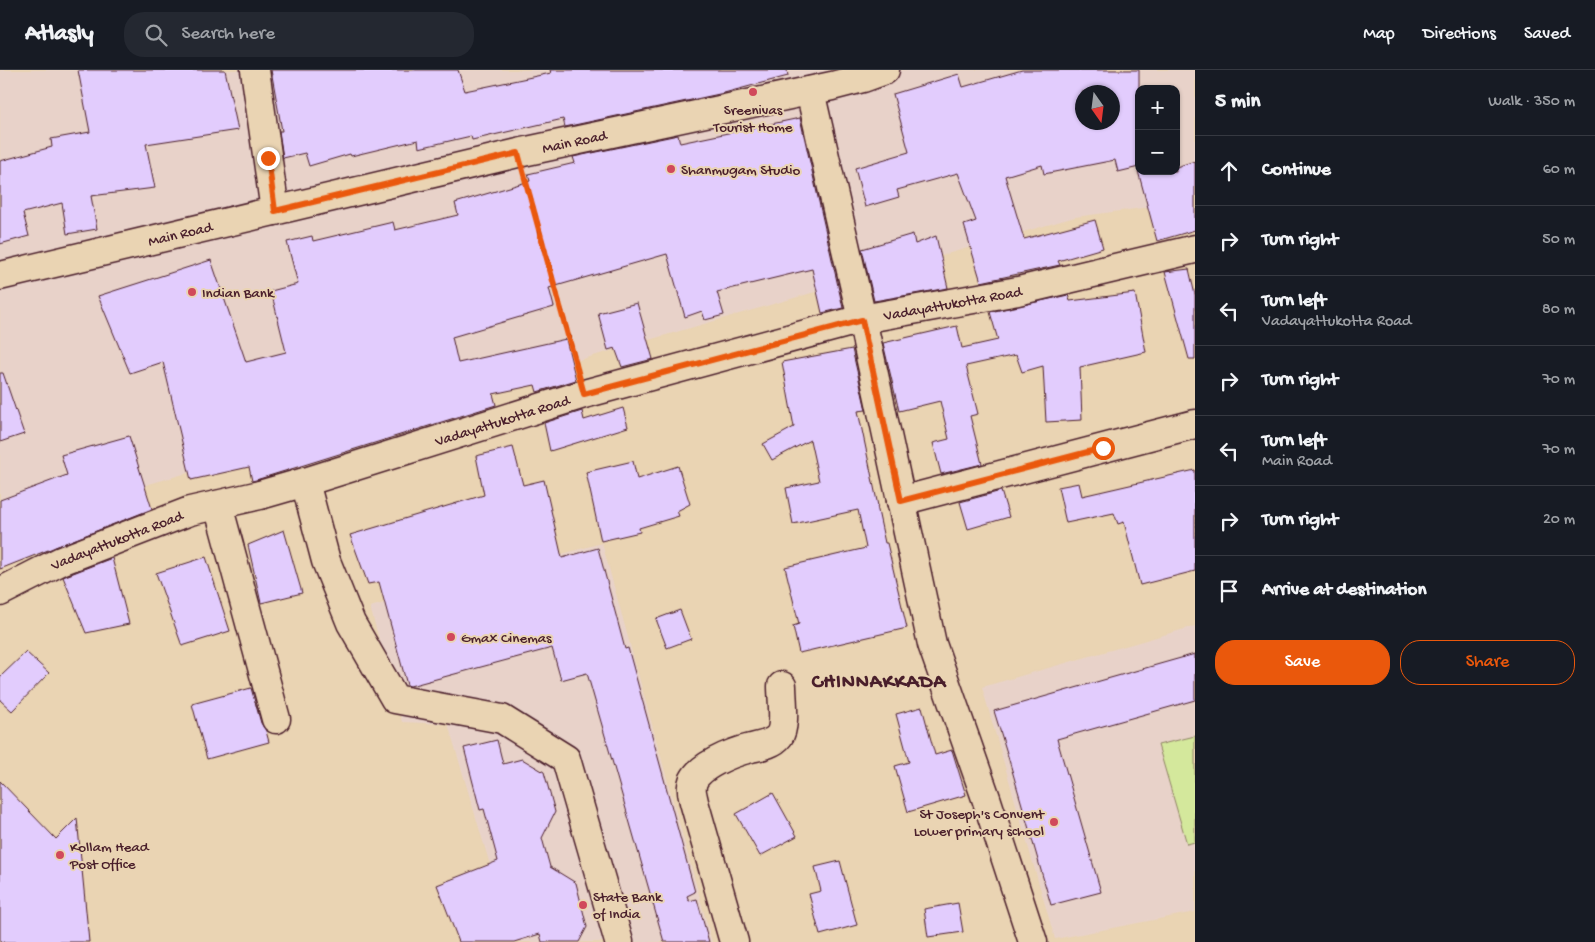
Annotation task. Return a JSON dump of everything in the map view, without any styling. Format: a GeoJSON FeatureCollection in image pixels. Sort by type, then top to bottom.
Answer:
{"type":"FeatureCollection","features":[{"type":"Feature","properties":{"kind":"street"},"geometry":{"type":"LineString","coordinates":[[255,70],[275,211]]}},
{"type":"Feature","properties":{"kind":"street","name":"Main Road"},"geometry":{"type":"LineString","coordinates":[[0,276],[518,153],[810,91],[870,73]]}},
{"type":"Feature","properties":{"kind":"street"},"geometry":{"type":"LineString","coordinates":[[810,91],[932,644],[986,798],[1033,942]]}},
{"type":"Feature","properties":{"kind":"street","name":"Vadayattukotta Road"},"geometry":{"type":"LineString","coordinates":[[0,592],[61,561],[190,511],[305,482],[584,394],[862,320],[1018,291],[1195,250]]}},
{"type":"Feature","properties":{"kind":"street"},"geometry":{"type":"LineString","coordinates":[[901,501],[1195,424]]}},
{"type":"Feature","properties":{"kind":"street"},"geometry":{"type":"LineString","coordinates":[[305,482],[326,562],[351,623],[396,699],[502,719],[566,759],[619,942]]}},
{"type":"Feature","properties":{"kind":"street"},"geometry":{"type":"LineString","coordinates":[[218,505],[276,719]]}},
{"type":"Feature","properties":{"kind":"street"},"geometry":{"type":"LineString","coordinates":[[734,942],[694,802],[692,786],[696,774],[708,766],[747,749],[768,744],[779,736],[783,720],[782,686]]}},
{"type":"Feature","properties":{"kind":"path"},"geometry":{"type":"LineString","coordinates":[[518,153],[584,394]]}},
{"type":"Feature","properties":{"kind":"shaded area"},"geometry":{"type":"Polygon","coordinates":[[[0,70],[1195,70],[1195,201],[1075,217],[83,503],[0,568],[0,70]]]}},
{"type":"Feature","properties":{"kind":"shaded area"},"geometry":{"type":"Polygon","coordinates":[[[602,543],[712,942],[519,942],[502,905],[448,724],[402,722],[370,607],[602,543]]]}},
{"type":"Feature","properties":{"kind":"shaded area"},"geometry":{"type":"Polygon","coordinates":[[[1195,626],[1195,912],[1055,939],[982,687],[1195,626]]]}},
{"type":"Feature","properties":{"kind":"green space"},"geometry":{"type":"Polygon","coordinates":[[[1195,736],[1195,842],[1187,844],[1158,745],[1195,736]]]}},
{"type":"Feature","properties":{"kind":"building"},"geometry":{"type":"Polygon","coordinates":[[[78,70],[225,70],[238,130],[146,144],[155,188],[91,196],[97,229],[67,234],[62,203],[23,213],[29,236],[0,244],[0,161],[52,147],[51,139],[90,132],[78,70]]]}},
{"type":"Feature","properties":{"kind":"building"},"geometry":{"type":"Polygon","coordinates":[[[271,70],[458,70],[465,91],[551,73],[550,70],[787,70],[788,76],[724,93],[565,127],[563,119],[472,140],[471,136],[419,148],[418,140],[351,156],[350,154],[309,166],[305,153],[283,158],[279,131],[282,131],[271,70]]]}},
{"type":"Feature","properties":{"kind":"building"},"geometry":{"type":"Polygon","coordinates":[[[1022,70],[1139,70],[1139,85],[1135,85],[1135,168],[1118,172],[1115,160],[1044,174],[1042,165],[1005,176],[1024,239],[1095,220],[1103,248],[1058,261],[1060,265],[981,282],[964,225],[976,221],[958,173],[897,190],[899,197],[865,207],[855,168],[909,152],[893,94],[959,74],[963,87],[1022,70]]]}},
{"type":"Feature","properties":{"kind":"building"},"geometry":{"type":"Polygon","coordinates":[[[800,118],[843,308],[822,313],[812,269],[717,292],[724,315],[705,320],[702,311],[685,317],[667,254],[549,288],[554,307],[452,337],[458,363],[566,339],[576,380],[537,392],[535,385],[493,394],[496,405],[256,480],[252,481],[249,467],[191,480],[163,362],[130,373],[98,296],[211,260],[246,362],[286,352],[271,291],[298,284],[287,242],[312,236],[313,241],[393,222],[395,230],[458,215],[455,203],[530,181],[528,174],[575,163],[573,157],[678,135],[680,143],[800,118]]]}},
{"type":"Feature","properties":{"kind":"building"},"geometry":{"type":"Polygon","coordinates":[[[1195,161],[1195,230],[1157,241],[1139,175],[1180,175],[1180,166],[1195,161]]]}},
{"type":"Feature","properties":{"kind":"building"},"geometry":{"type":"Polygon","coordinates":[[[913,234],[915,244],[936,236],[948,288],[874,301],[862,249],[913,234]]]}},
{"type":"Feature","properties":{"kind":"building"},"geometry":{"type":"Polygon","coordinates":[[[1189,269],[1195,295],[1195,359],[1189,359],[1165,272],[1189,269]]]}},
{"type":"Feature","properties":{"kind":"building"},"geometry":{"type":"Polygon","coordinates":[[[1135,293],[1146,352],[1080,367],[1082,420],[1046,422],[1043,366],[1022,372],[1016,355],[966,366],[978,414],[970,416],[982,464],[941,474],[933,443],[949,439],[940,401],[899,411],[883,343],[957,326],[962,348],[998,340],[990,312],[1068,295],[1070,301],[1135,293]]]}},
{"type":"Feature","properties":{"kind":"building"},"geometry":{"type":"Polygon","coordinates":[[[637,303],[653,359],[622,367],[615,348],[608,350],[598,313],[637,303]]]}},
{"type":"Feature","properties":{"kind":"building"},"geometry":{"type":"Polygon","coordinates":[[[852,349],[866,410],[858,411],[885,543],[887,543],[907,628],[799,653],[793,626],[799,624],[785,567],[866,548],[858,510],[793,524],[786,488],[819,481],[810,440],[772,460],[763,444],[794,427],[782,362],[852,349]]]}},
{"type":"Feature","properties":{"kind":"building"},"geometry":{"type":"Polygon","coordinates":[[[0,373],[3,373],[24,434],[0,442],[0,373]]]}},
{"type":"Feature","properties":{"kind":"building"},"geometry":{"type":"Polygon","coordinates":[[[623,408],[628,427],[550,451],[544,423],[582,411],[584,420],[623,408]]]}},
{"type":"Feature","properties":{"kind":"building"},"geometry":{"type":"Polygon","coordinates":[[[129,436],[152,509],[0,569],[0,500],[67,475],[61,455],[129,436]]]}},
{"type":"Feature","properties":{"kind":"building"},"geometry":{"type":"Polygon","coordinates":[[[513,447],[523,485],[544,480],[562,558],[598,548],[625,649],[628,648],[695,892],[687,896],[689,901],[697,899],[709,942],[664,942],[587,673],[561,680],[552,648],[410,686],[407,685],[379,582],[368,584],[350,535],[484,495],[476,456],[513,447]]]}},
{"type":"Feature","properties":{"kind":"building"},"geometry":{"type":"Polygon","coordinates":[[[633,461],[637,479],[678,466],[690,504],[677,511],[679,516],[639,528],[640,532],[601,541],[586,472],[633,461]]]}},
{"type":"Feature","properties":{"kind":"building"},"geometry":{"type":"Polygon","coordinates":[[[1195,470],[1195,571],[1140,585],[1124,522],[1118,524],[1114,513],[1066,523],[1058,487],[1079,483],[1082,496],[1195,470]]]}},
{"type":"Feature","properties":{"kind":"building"},"geometry":{"type":"Polygon","coordinates":[[[1001,491],[1009,517],[968,529],[960,502],[1001,491]]]}},
{"type":"Feature","properties":{"kind":"building"},"geometry":{"type":"Polygon","coordinates":[[[284,530],[302,593],[261,603],[248,545],[284,530]]]}},
{"type":"Feature","properties":{"kind":"building"},"geometry":{"type":"Polygon","coordinates":[[[206,557],[230,631],[182,646],[156,573],[206,557]]]}},
{"type":"Feature","properties":{"kind":"building"},"geometry":{"type":"Polygon","coordinates":[[[112,558],[129,624],[86,633],[63,577],[112,558]]]}},
{"type":"Feature","properties":{"kind":"building"},"geometry":{"type":"Polygon","coordinates":[[[680,610],[691,639],[667,648],[656,619],[680,610]]]}},
{"type":"Feature","properties":{"kind":"building"},"geometry":{"type":"Polygon","coordinates":[[[26,652],[49,673],[12,711],[0,700],[0,677],[26,652]]]}},
{"type":"Feature","properties":{"kind":"building"},"geometry":{"type":"Polygon","coordinates":[[[1195,654],[1195,700],[1057,739],[1101,892],[1051,905],[994,711],[1195,654]]]}},
{"type":"Feature","properties":{"kind":"building"},"geometry":{"type":"Polygon","coordinates":[[[251,688],[261,723],[266,731],[269,742],[207,759],[192,704],[251,688]]]}},
{"type":"Feature","properties":{"kind":"building"},"geometry":{"type":"Polygon","coordinates":[[[922,707],[935,755],[952,750],[966,795],[908,812],[895,766],[909,762],[896,714],[922,707]]]}},
{"type":"Feature","properties":{"kind":"building"},"geometry":{"type":"Polygon","coordinates":[[[497,740],[503,764],[522,759],[544,772],[555,812],[542,838],[550,867],[576,883],[587,927],[579,942],[542,942],[540,934],[514,942],[459,942],[437,885],[498,861],[484,809],[480,810],[464,748],[497,740]]]}},
{"type":"Feature","properties":{"kind":"building","name":"Kollam Head Post Office"},"geometry":{"type":"Polygon","coordinates":[[[0,781],[56,839],[77,818],[89,942],[0,942],[0,781]]]}},
{"type":"Feature","properties":{"kind":"building"},"geometry":{"type":"Polygon","coordinates":[[[773,793],[797,836],[760,856],[736,814],[773,793]]]}},
{"type":"Feature","properties":{"kind":"building"},"geometry":{"type":"Polygon","coordinates":[[[840,861],[857,925],[820,935],[809,894],[821,891],[815,867],[840,861]]]}},
{"type":"Feature","properties":{"kind":"building"},"geometry":{"type":"Polygon","coordinates":[[[958,903],[963,932],[928,937],[924,909],[958,903]]]}},
{"type":"Feature","properties":{"kind":"place","name":"Sreenivas Tourist Home"},"geometry":{"type":"Point","coordinates":[753,92]}},
{"type":"Feature","properties":{"kind":"place","name":"Shanmugam Studio"},"geometry":{"type":"Point","coordinates":[671,169]}},
{"type":"Feature","properties":{"kind":"place","name":"Indian Bank"},"geometry":{"type":"Point","coordinates":[192,292]}},
{"type":"Feature","properties":{"kind":"place","name":"Gmax Cinemas"},"geometry":{"type":"Point","coordinates":[451,637]}},
{"type":"Feature","properties":{"kind":"place","name":"St Joseph's Convent Lower primary school"},"geometry":{"type":"Point","coordinates":[1054,822]}},
{"type":"Feature","properties":{"kind":"place","name":"Kollam Head Post Office"},"geometry":{"type":"Point","coordinates":[60,855]}},
{"type":"Feature","properties":{"kind":"place","name":"State Bank of India"},"geometry":{"type":"Point","coordinates":[583,905]}},
{"type":"Feature","properties":{"kind":"district","name":"CHINNAKKADA"},"geometry":{"type":"Point","coordinates":[879,680]}},
{"type":"Feature","properties":{"kind":"route"},"geometry":{"type":"LineString","coordinates":[[268,158],[275,211],[518,153],[584,394],[862,320],[901,501],[1103,448]]}}]}
